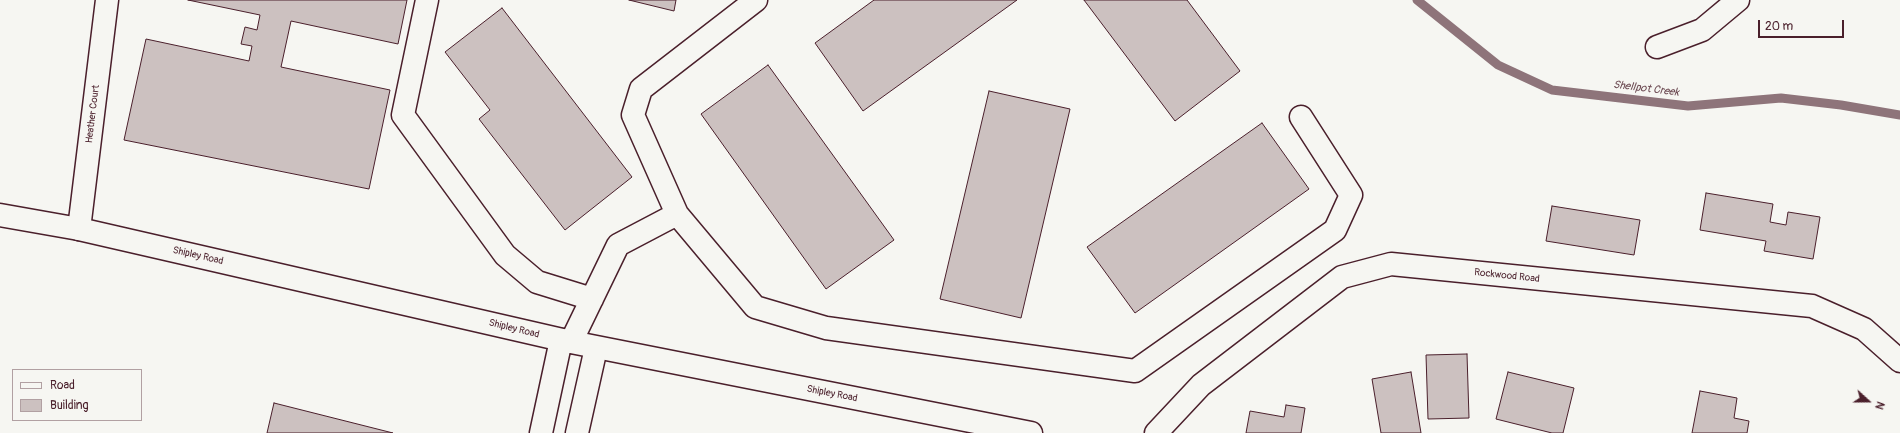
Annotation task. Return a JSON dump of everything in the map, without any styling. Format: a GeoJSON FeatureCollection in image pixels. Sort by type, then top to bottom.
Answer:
{"type":"FeatureCollection","features":[{"type":"Feature","properties":{"kind":"street","name":"Heather Court"},"geometry":{"type":"LineString","coordinates":[[80,229],[107,0]]}},
{"type":"Feature","properties":{"kind":"street"},"geometry":{"type":"LineString","coordinates":[[427,0],[403,115],[505,255],[538,282],[592,299]]}},
{"type":"Feature","properties":{"kind":"street"},"geometry":{"type":"LineString","coordinates":[[756,0],[640,89],[633,115],[677,214],[755,307],[826,328],[1135,371],[1335,230],[1351,195],[1300,117]]}},
{"type":"Feature","properties":{"kind":"street"},"geometry":{"type":"LineString","coordinates":[[1657,47],[1702,30],[1738,0]]}},
{"type":"Feature","properties":{"kind":"street"},"geometry":{"type":"LineString","coordinates":[[541,433],[566,341],[592,299],[618,245],[677,214]]}},
{"type":"Feature","properties":{"kind":"street","name":"Shipley Road"},"geometry":{"type":"LineString","coordinates":[[0,215],[80,229],[596,348],[1030,433]]}},
{"type":"Feature","properties":{"kind":"street","name":"Rockwood Road"},"geometry":{"type":"LineString","coordinates":[[1156,433],[1201,385],[1342,277],[1392,264],[1812,306],[1864,329],[1900,361]]}},
{"type":"Feature","properties":{"kind":"street"},"geometry":{"type":"LineString","coordinates":[[577,433],[596,348]]}},
{"type":"Feature","properties":{"kind":"building"},"geometry":{"type":"Polygon","coordinates":[[[188,0],[407,0],[398,44],[291,21],[281,67],[390,90],[369,189],[124,140],[146,39],[249,61],[252,46],[241,44],[245,27],[257,30],[260,15],[188,0]]]}},
{"type":"Feature","properties":{"kind":"building"},"geometry":{"type":"Polygon","coordinates":[[[629,0],[676,0],[674,11],[629,0]]]}},
{"type":"Feature","properties":{"kind":"building"},"geometry":{"type":"Polygon","coordinates":[[[874,0],[1017,0],[863,111],[815,43],[874,0]]]}},
{"type":"Feature","properties":{"kind":"building"},"geometry":{"type":"Polygon","coordinates":[[[1084,0],[1187,0],[1240,71],[1175,121],[1084,0]]]}},
{"type":"Feature","properties":{"kind":"building"},"geometry":{"type":"Polygon","coordinates":[[[502,8],[632,177],[565,230],[479,119],[490,110],[445,52],[502,8]]]}},
{"type":"Feature","properties":{"kind":"building"},"geometry":{"type":"Polygon","coordinates":[[[768,65],[894,240],[826,289],[701,114],[768,65]]]}},
{"type":"Feature","properties":{"kind":"building"},"geometry":{"type":"Polygon","coordinates":[[[989,91],[1070,109],[1021,318],[940,299],[989,91]]]}},
{"type":"Feature","properties":{"kind":"building"},"geometry":{"type":"Polygon","coordinates":[[[1262,123],[1309,189],[1135,313],[1087,247],[1262,123]]]}},
{"type":"Feature","properties":{"kind":"building"},"geometry":{"type":"Polygon","coordinates":[[[1706,193],[1773,204],[1770,222],[1786,225],[1788,212],[1820,217],[1813,259],[1764,251],[1766,241],[1700,230],[1706,193]]]}},
{"type":"Feature","properties":{"kind":"building"},"geometry":{"type":"Polygon","coordinates":[[[1552,206],[1640,220],[1634,255],[1546,241],[1552,206]]]}},
{"type":"Feature","properties":{"kind":"building"},"geometry":{"type":"Polygon","coordinates":[[[1467,354],[1469,418],[1428,419],[1426,355],[1467,354]]]}},
{"type":"Feature","properties":{"kind":"building"},"geometry":{"type":"Polygon","coordinates":[[[1411,372],[1421,433],[1381,433],[1372,379],[1411,372]]]}},
{"type":"Feature","properties":{"kind":"building"},"geometry":{"type":"Polygon","coordinates":[[[1508,372],[1574,388],[1563,433],[1552,433],[1496,419],[1508,372]]]}},
{"type":"Feature","properties":{"kind":"building"},"geometry":{"type":"Polygon","coordinates":[[[1700,391],[1737,398],[1734,418],[1749,421],[1747,433],[1692,433],[1700,391]]]}},
{"type":"Feature","properties":{"kind":"building"},"geometry":{"type":"Polygon","coordinates":[[[274,403],[393,433],[267,433],[274,403]]]}},
{"type":"Feature","properties":{"kind":"building"},"geometry":{"type":"Polygon","coordinates":[[[1286,405],[1305,408],[1301,433],[1246,433],[1250,411],[1284,417],[1286,405]]]}},
{"type":"Feature","properties":{"kind":"waterway","name":"Shellpot Creek"},"geometry":{"type":"LineString","coordinates":[[1417,0],[1498,65],[1552,90],[1688,106],[1781,98],[1841,105],[1900,115]]}}]}
